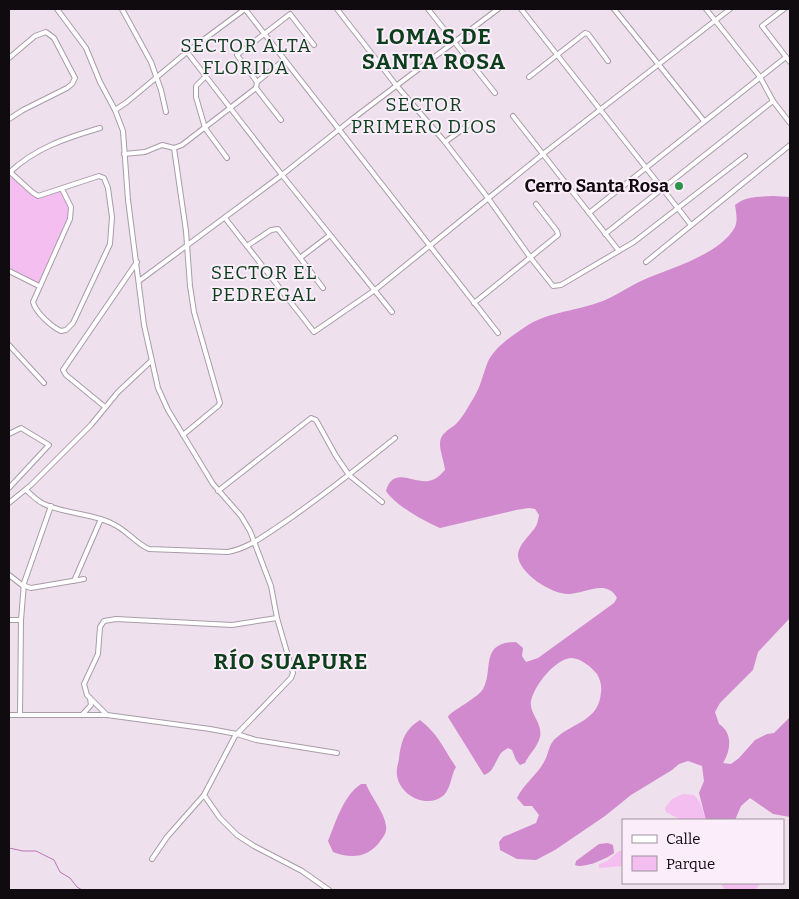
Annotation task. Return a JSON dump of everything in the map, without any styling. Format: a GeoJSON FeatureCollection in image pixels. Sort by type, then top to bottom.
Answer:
{"type":"FeatureCollection","features":[{"type":"Feature","properties":{"kind":"street"},"geometry":{"type":"LineString","coordinates":[[57,9],[86,48],[123,131],[145,334],[161,394],[183,436],[218,491],[244,520],[271,586],[277,618],[293,676],[237,734],[204,795],[167,837],[152,859]]}},
{"type":"Feature","properties":{"kind":"street"},"geometry":{"type":"LineString","coordinates":[[128,9],[123,10],[157,77],[166,112]]}},
{"type":"Feature","properties":{"kind":"street"},"geometry":{"type":"LineString","coordinates":[[115,110],[187,52],[245,9],[498,333]]}},
{"type":"Feature","properties":{"kind":"street"},"geometry":{"type":"LineString","coordinates":[[338,9],[396,85],[445,142],[550,283],[557,286],[634,242],[745,156]]}},
{"type":"Feature","properties":{"kind":"street"},"geometry":{"type":"LineString","coordinates":[[428,9],[495,93]]}},
{"type":"Feature","properties":{"kind":"street"},"geometry":{"type":"LineString","coordinates":[[139,281],[282,175],[396,85],[498,9]]}},
{"type":"Feature","properties":{"kind":"street"},"geometry":{"type":"LineString","coordinates":[[521,9],[691,225]]}},
{"type":"Feature","properties":{"kind":"street"},"geometry":{"type":"LineString","coordinates":[[614,9],[704,121]]}},
{"type":"Feature","properties":{"kind":"street"},"geometry":{"type":"LineString","coordinates":[[706,9],[760,77],[773,101],[790,123]]}},
{"type":"Feature","properties":{"kind":"street"},"geometry":{"type":"LineString","coordinates":[[225,218],[314,332],[375,290],[543,154],[730,9]]}},
{"type":"Feature","properties":{"kind":"street"},"geometry":{"type":"LineString","coordinates":[[784,9],[762,26],[790,62]]}},
{"type":"Feature","properties":{"kind":"street"},"geometry":{"type":"LineString","coordinates":[[281,120],[256,88],[256,82],[237,55],[290,14],[314,44]]}},
{"type":"Feature","properties":{"kind":"street"},"geometry":{"type":"LineString","coordinates":[[9,58],[39,34],[48,33],[57,44],[75,78],[71,85],[9,119]]}},
{"type":"Feature","properties":{"kind":"street"},"geometry":{"type":"LineString","coordinates":[[528,77],[587,33],[608,61]]}},
{"type":"Feature","properties":{"kind":"street"},"geometry":{"type":"LineString","coordinates":[[187,52],[282,175],[392,312]]}},
{"type":"Feature","properties":{"kind":"street"},"geometry":{"type":"LineString","coordinates":[[589,213],[786,57]]}},
{"type":"Feature","properties":{"kind":"street"},"geometry":{"type":"LineString","coordinates":[[256,82],[284,60]]}},
{"type":"Feature","properties":{"kind":"street"},"geometry":{"type":"LineString","coordinates":[[206,77],[197,83],[195,91],[205,128],[227,158]]}},
{"type":"Feature","properties":{"kind":"street"},"geometry":{"type":"LineString","coordinates":[[124,154],[145,152],[162,145],[174,148],[182,146],[256,88]]}},
{"type":"Feature","properties":{"kind":"street"},"geometry":{"type":"LineString","coordinates":[[605,234],[773,101]]}},
{"type":"Feature","properties":{"kind":"street"},"geometry":{"type":"LineString","coordinates":[[513,116],[619,251]]}},
{"type":"Feature","properties":{"kind":"street"},"geometry":{"type":"LineString","coordinates":[[445,142],[470,124]]}},
{"type":"Feature","properties":{"kind":"street"},"geometry":{"type":"LineString","coordinates":[[62,188],[71,214],[33,302],[34,307],[55,328],[62,331],[71,326],[78,314],[110,244],[112,217],[108,188],[102,176],[96,176],[38,196],[10,173],[29,156],[46,146],[70,136],[100,128]]}},
{"type":"Feature","properties":{"kind":"street"},"geometry":{"type":"LineString","coordinates":[[646,262],[790,145]]}},
{"type":"Feature","properties":{"kind":"street"},"geometry":{"type":"LineString","coordinates":[[174,148],[194,312],[220,403],[183,436]]}},
{"type":"Feature","properties":{"kind":"street"},"geometry":{"type":"LineString","coordinates":[[474,302],[558,235],[536,204]]}},
{"type":"Feature","properties":{"kind":"street"},"geometry":{"type":"LineString","coordinates":[[247,246],[271,230],[278,228],[323,288]]}},
{"type":"Feature","properties":{"kind":"street"},"geometry":{"type":"LineString","coordinates":[[300,258],[330,235]]}},
{"type":"Feature","properties":{"kind":"street"},"geometry":{"type":"LineString","coordinates":[[106,407],[66,375],[63,370],[137,262]]}},
{"type":"Feature","properties":{"kind":"street"},"geometry":{"type":"LineString","coordinates":[[9,271],[39,286]]}},
{"type":"Feature","properties":{"kind":"street"},"geometry":{"type":"LineString","coordinates":[[9,345],[44,383]]}},
{"type":"Feature","properties":{"kind":"street"},"geometry":{"type":"LineString","coordinates":[[9,503],[26,490],[91,426],[118,392],[151,361]]}},
{"type":"Feature","properties":{"kind":"street"},"geometry":{"type":"LineString","coordinates":[[218,491],[311,418],[316,420],[349,475],[382,502]]}},
{"type":"Feature","properties":{"kind":"street"},"geometry":{"type":"LineString","coordinates":[[9,434],[21,428],[49,445],[9,488]]}},
{"type":"Feature","properties":{"kind":"street"},"geometry":{"type":"LineString","coordinates":[[26,490],[42,503],[115,524],[141,545],[149,549],[228,552],[238,550],[254,542],[311,504],[395,438]]}},
{"type":"Feature","properties":{"kind":"street"},"geometry":{"type":"LineString","coordinates":[[20,715],[21,620],[24,586],[51,506]]}},
{"type":"Feature","properties":{"kind":"street"},"geometry":{"type":"LineString","coordinates":[[74,581],[101,519]]}},
{"type":"Feature","properties":{"kind":"street"},"geometry":{"type":"LineString","coordinates":[[9,575],[24,586],[31,588],[84,580]]}},
{"type":"Feature","properties":{"kind":"street"},"geometry":{"type":"LineString","coordinates":[[107,715],[90,698],[85,691],[84,684],[98,654],[100,627],[107,620],[232,625],[277,618]]}},
{"type":"Feature","properties":{"kind":"street"},"geometry":{"type":"LineString","coordinates":[[9,620],[21,620]]}},
{"type":"Feature","properties":{"kind":"street"},"geometry":{"type":"LineString","coordinates":[[82,715],[91,705],[90,698]]}},
{"type":"Feature","properties":{"kind":"street"},"geometry":{"type":"LineString","coordinates":[[9,715],[107,715],[237,734],[256,740],[337,753]]}},
{"type":"Feature","properties":{"kind":"street"},"geometry":{"type":"LineString","coordinates":[[204,795],[225,824],[237,835],[302,871],[329,890]]}},
{"type":"Feature","properties":{"kind":"green space"},"geometry":{"type":"Polygon","coordinates":[[[9,173],[38,196],[62,189],[71,212],[39,286],[9,271],[9,173]]]}},
{"type":"Feature","properties":{"kind":"green space"},"geometry":{"type":"Polygon","coordinates":[[[683,794],[694,795],[700,802],[706,819],[679,819],[666,812],[665,808],[672,799],[683,794]]]}},
{"type":"Feature","properties":{"kind":"green space"},"geometry":{"type":"Polygon","coordinates":[[[619,851],[622,851],[622,866],[599,868],[599,864],[607,861],[619,851]]]}},
{"type":"Feature","properties":{"kind":"green space"},"geometry":{"type":"Polygon","coordinates":[[[722,884],[759,884],[756,889],[726,890],[722,884]]]}},
{"type":"Feature","properties":{"kind":"shaded area"},"geometry":{"type":"Polygon","coordinates":[[[790,197],[790,618],[758,652],[753,670],[720,703],[715,712],[719,724],[724,728],[729,737],[728,753],[723,763],[731,764],[755,740],[774,733],[790,717],[790,817],[773,814],[750,798],[741,806],[735,819],[706,819],[699,793],[704,781],[702,766],[688,761],[679,764],[631,795],[605,816],[555,850],[536,860],[517,859],[500,850],[499,842],[503,837],[536,823],[539,815],[532,806],[524,806],[517,798],[543,764],[554,740],[591,715],[596,709],[601,690],[598,676],[586,663],[575,658],[558,663],[552,668],[536,688],[531,701],[532,710],[540,727],[540,737],[535,748],[525,763],[520,765],[512,750],[507,748],[501,753],[490,771],[484,775],[448,717],[483,689],[492,652],[497,647],[504,643],[516,642],[523,648],[522,656],[526,662],[538,658],[614,603],[617,598],[613,592],[601,588],[568,594],[561,593],[537,581],[524,569],[518,556],[522,544],[537,524],[539,515],[535,509],[516,510],[440,528],[403,507],[386,491],[389,483],[398,477],[428,481],[436,478],[445,470],[440,440],[445,432],[456,424],[463,415],[478,390],[490,358],[509,338],[541,318],[603,301],[641,281],[706,253],[718,246],[735,227],[737,219],[735,205],[748,198],[790,197]]]}},
{"type":"Feature","properties":{"kind":"shaded area"},"geometry":{"type":"Polygon","coordinates":[[[420,720],[436,736],[456,767],[450,785],[444,795],[430,801],[422,801],[408,794],[399,782],[397,773],[404,737],[410,728],[420,720]]]}},
{"type":"Feature","properties":{"kind":"shaded area"},"geometry":{"type":"Polygon","coordinates":[[[361,784],[366,784],[383,816],[386,830],[376,846],[365,854],[346,856],[333,852],[328,841],[349,795],[361,784]]]}},
{"type":"Feature","properties":{"kind":"shaded area"},"geometry":{"type":"Polygon","coordinates":[[[608,843],[613,845],[614,853],[589,865],[575,865],[576,861],[599,844],[608,843]]]}},
{"type":"Feature","properties":{"kind":"waterway"},"geometry":{"type":"LineString","coordinates":[[9,848],[36,851],[54,860],[60,872],[70,878],[82,890]]}},
{"type":"Feature","properties":{"kind":"place","name":"Cerro Santa Rosa"},"geometry":{"type":"Point","coordinates":[679,186]}},
{"type":"Feature","properties":{"kind":"district","name":"LOMAS DE SANTA ROSA"},"geometry":{"type":"Point","coordinates":[434,48]}},
{"type":"Feature","properties":{"kind":"district","name":"SECTOR ALTA FLORIDA"},"geometry":{"type":"Point","coordinates":[246,56]}},
{"type":"Feature","properties":{"kind":"district","name":"SECTOR PRIMERO DIOS"},"geometry":{"type":"Point","coordinates":[424,115]}},
{"type":"Feature","properties":{"kind":"district","name":"SECTOR EL PEDREGAL"},"geometry":{"type":"Point","coordinates":[264,283]}},
{"type":"Feature","properties":{"kind":"district","name":"RÍO SUAPURE"},"geometry":{"type":"Point","coordinates":[291,661]}}]}
